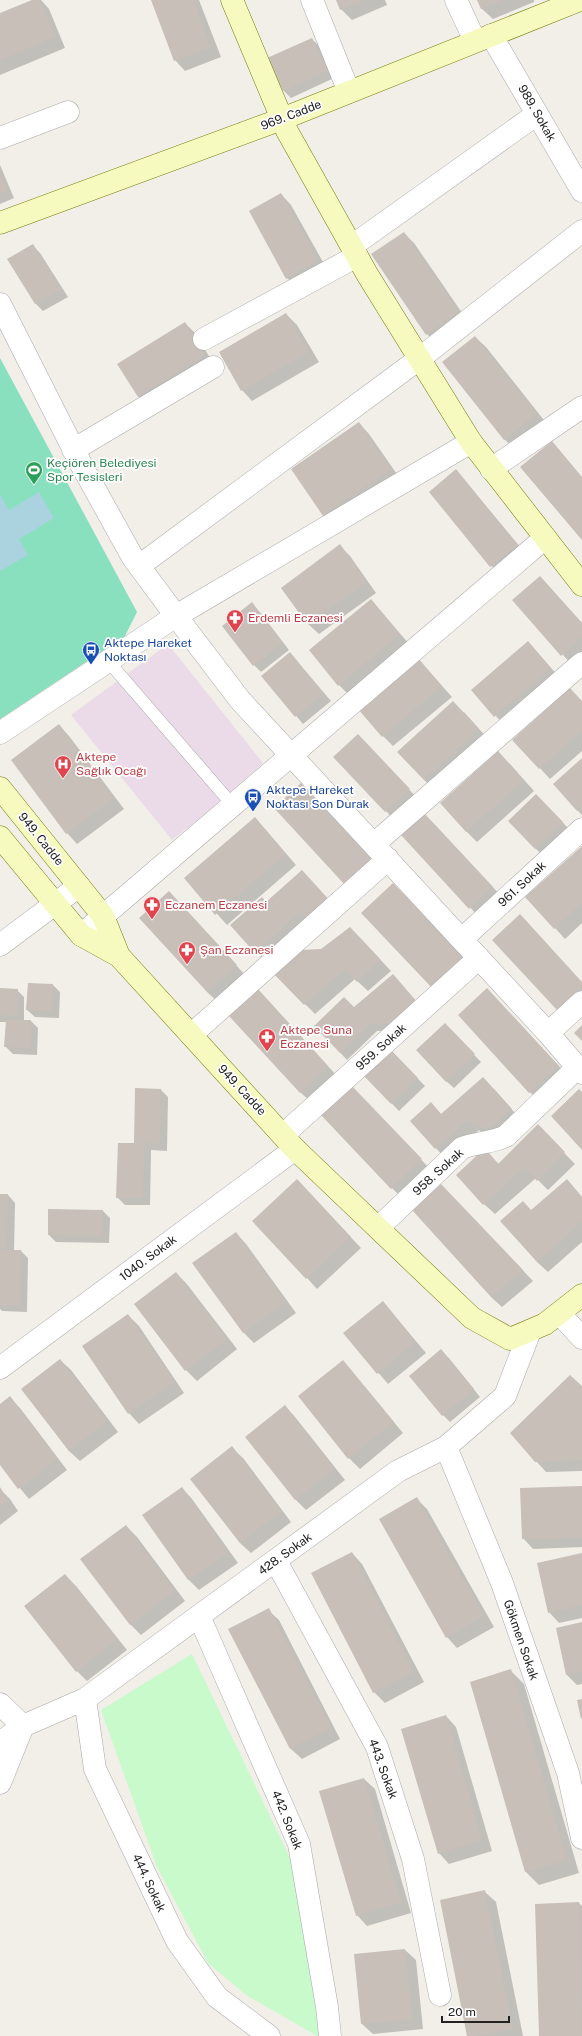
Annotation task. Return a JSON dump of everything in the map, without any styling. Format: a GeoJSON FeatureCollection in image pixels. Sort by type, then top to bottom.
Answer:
{"type":"FeatureCollection","features":[{"type":"Feature","properties":{"kind":"street"},"geometry":{"type":"LineString","coordinates":[[232,0],[282,119],[354,251],[419,359],[471,442],[545,538],[578,574]]}},
{"type":"Feature","properties":{"kind":"street"},"geometry":{"type":"LineString","coordinates":[[312,0],[349,92]]}},
{"type":"Feature","properties":{"kind":"street","name":"989. Sokak"},"geometry":{"type":"LineString","coordinates":[[456,0],[537,114],[582,190]]}},
{"type":"Feature","properties":{"kind":"street","name":"969. Cadde"},"geometry":{"type":"LineString","coordinates":[[0,223],[282,119],[580,0]]}},
{"type":"Feature","properties":{"kind":"street"},"geometry":{"type":"LineString","coordinates":[[0,138],[68,112]]}},
{"type":"Feature","properties":{"kind":"street"},"geometry":{"type":"LineString","coordinates":[[204,339],[354,251],[537,114]]}},
{"type":"Feature","properties":{"kind":"street"},"geometry":{"type":"LineString","coordinates":[[139,566],[419,359],[582,231]]}},
{"type":"Feature","properties":{"kind":"street"},"geometry":{"type":"LineString","coordinates":[[0,304],[73,450],[139,566],[179,620],[240,700],[462,939],[580,1070]]}},
{"type":"Feature","properties":{"kind":"street"},"geometry":{"type":"LineString","coordinates":[[73,450],[213,366]]}},
{"type":"Feature","properties":{"kind":"street"},"geometry":{"type":"LineString","coordinates":[[491,469],[582,407]]}},
{"type":"Feature","properties":{"kind":"street"},"geometry":{"type":"LineString","coordinates":[[0,748],[112,666],[179,620],[471,442]]}},
{"type":"Feature","properties":{"kind":"street"},"geometry":{"type":"LineString","coordinates":[[86,938],[545,538]]}},
{"type":"Feature","properties":{"kind":"street"},"geometry":{"type":"LineString","coordinates":[[374,844],[582,663]]}},
{"type":"Feature","properties":{"kind":"street"},"geometry":{"type":"LineString","coordinates":[[0,733],[112,666]]}},
{"type":"Feature","properties":{"kind":"street","name":"949. Cadde"},"geometry":{"type":"LineString","coordinates":[[0,788],[106,921],[119,956],[289,1142],[472,1318],[510,1339],[530,1331]]}},
{"type":"Feature","properties":{"kind":"street","name":"961. Sokak"},"geometry":{"type":"LineString","coordinates":[[462,939],[582,828]]}},
{"type":"Feature","properties":{"kind":"street"},"geometry":{"type":"LineString","coordinates":[[0,837],[55,904],[86,938],[119,956]]}},
{"type":"Feature","properties":{"kind":"street"},"geometry":{"type":"LineString","coordinates":[[191,1035],[388,859]]}},
{"type":"Feature","properties":{"kind":"street"},"geometry":{"type":"LineString","coordinates":[[0,944],[79,886]]}},
{"type":"Feature","properties":{"kind":"street","name":"959. Sokak"},"geometry":{"type":"LineString","coordinates":[[289,1142],[479,958]]}},
{"type":"Feature","properties":{"kind":"street"},"geometry":{"type":"LineString","coordinates":[[548,1033],[582,1002]]}},
{"type":"Feature","properties":{"kind":"street","name":"958. Sokak"},"geometry":{"type":"LineString","coordinates":[[378,1228],[462,1148],[475,1143],[493,1142],[506,1136],[580,1070]]}},
{"type":"Feature","properties":{"kind":"street","name":"1040. Sokak"},"geometry":{"type":"LineString","coordinates":[[0,1368],[289,1142]]}},
{"type":"Feature","properties":{"kind":"street"},"geometry":{"type":"LineString","coordinates":[[530,1331],[545,1324],[560,1314],[582,1295]]}},
{"type":"Feature","properties":{"kind":"street"},"geometry":{"type":"LineString","coordinates":[[560,1314],[582,1338]]}},
{"type":"Feature","properties":{"kind":"street","name":"428. Sokak"},"geometry":{"type":"LineString","coordinates":[[0,1743],[23,1726],[85,1698],[276,1561],[398,1471],[446,1447],[505,1396],[530,1331]]}},
{"type":"Feature","properties":{"kind":"street","name":"Gökmen Sokak"},"geometry":{"type":"LineString","coordinates":[[446,1447],[512,1612],[568,1773],[582,1838]]}},
{"type":"Feature","properties":{"kind":"street","name":"443. Sokak"},"geometry":{"type":"LineString","coordinates":[[276,1561],[377,1747],[413,1859],[440,1995]]}},
{"type":"Feature","properties":{"kind":"street","name":"442. Sokak"},"geometry":{"type":"LineString","coordinates":[[199,1616],[299,1844],[327,2007],[330,2036]]}},
{"type":"Feature","properties":{"kind":"street","name":"444. Sokak"},"geometry":{"type":"LineString","coordinates":[[85,1698],[95,1769],[177,1941],[217,1997],[269,2036]]}},
{"type":"Feature","properties":{"kind":"street"},"geometry":{"type":"LineString","coordinates":[[0,1704],[23,1726],[0,1783]]}},
{"type":"Feature","properties":{"kind":"lane"},"geometry":{"type":"LineString","coordinates":[[112,666],[235,809]]}},
{"type":"Feature","properties":{"kind":"shaded area"},"geometry":{"type":"Polygon","coordinates":[[[168,644],[263,763],[221,802],[172,840],[71,715],[168,644]]]}},
{"type":"Feature","properties":{"kind":"green space","name":"Keçiören Belediyesi Spor Tesisleri"},"geometry":{"type":"Polygon","coordinates":[[[0,358],[137,612],[125,636],[0,719],[0,358]]]}},
{"type":"Feature","properties":{"kind":"green space"},"geometry":{"type":"Polygon","coordinates":[[[192,1654],[293,1864],[321,2036],[317,2036],[246,1995],[208,1963],[157,1867],[101,1710],[192,1654]]]}},
{"type":"Feature","properties":{"kind":"water"},"geometry":{"type":"Polygon","coordinates":[[[39,492],[54,518],[19,539],[28,555],[0,571],[0,494],[9,510],[39,492]]]}},
{"type":"Feature","properties":{"kind":"building"},"geometry":{"type":"Polygon","coordinates":[[[32,0],[40,0],[55,37],[0,60],[0,13],[32,0]]]}},
{"type":"Feature","properties":{"kind":"building"},"geometry":{"type":"Polygon","coordinates":[[[151,0],[193,0],[211,47],[174,61],[151,0]]]}},
{"type":"Feature","properties":{"kind":"building"},"geometry":{"type":"Polygon","coordinates":[[[336,0],[365,0],[340,10],[336,0]]]}},
{"type":"Feature","properties":{"kind":"building"},"geometry":{"type":"Polygon","coordinates":[[[477,0],[504,0],[481,9],[477,0]]]}},
{"type":"Feature","properties":{"kind":"building"},"geometry":{"type":"Polygon","coordinates":[[[312,38],[328,71],[283,91],[267,58],[312,38]]]}},
{"type":"Feature","properties":{"kind":"building"},"geometry":{"type":"Polygon","coordinates":[[[0,173],[8,191],[0,194],[0,173]]]}},
{"type":"Feature","properties":{"kind":"building"},"geometry":{"type":"Polygon","coordinates":[[[281,193],[318,260],[286,279],[249,211],[281,193]]]}},
{"type":"Feature","properties":{"kind":"building"},"geometry":{"type":"Polygon","coordinates":[[[404,232],[459,312],[426,335],[371,254],[404,232]]]}},
{"type":"Feature","properties":{"kind":"building"},"geometry":{"type":"Polygon","coordinates":[[[33,244],[62,289],[35,304],[7,259],[33,244]]]}},
{"type":"Feature","properties":{"kind":"building"},"geometry":{"type":"Polygon","coordinates":[[[286,313],[309,352],[241,391],[219,352],[286,313]]]}},
{"type":"Feature","properties":{"kind":"building"},"geometry":{"type":"Polygon","coordinates":[[[185,322],[205,355],[138,397],[117,364],[185,322]]]}},
{"type":"Feature","properties":{"kind":"building"},"geometry":{"type":"Polygon","coordinates":[[[475,336],[537,413],[504,440],[442,362],[475,336]]]}},
{"type":"Feature","properties":{"kind":"building"},"geometry":{"type":"Polygon","coordinates":[[[359,422],[391,469],[323,516],[291,469],[359,422]]]}},
{"type":"Feature","properties":{"kind":"building"},"geometry":{"type":"Polygon","coordinates":[[[552,441],[582,477],[582,540],[520,467],[552,441]]]}},
{"type":"Feature","properties":{"kind":"building"},"geometry":{"type":"Polygon","coordinates":[[[456,469],[518,545],[490,567],[429,492],[456,469]]]}},
{"type":"Feature","properties":{"kind":"building"},"geometry":{"type":"Polygon","coordinates":[[[340,544],[367,582],[307,624],[281,588],[340,544]]]}},
{"type":"Feature","properties":{"kind":"building"},"geometry":{"type":"Polygon","coordinates":[[[540,576],[582,623],[582,638],[561,656],[512,600],[540,576]]]}},
{"type":"Feature","properties":{"kind":"building"},"geometry":{"type":"Polygon","coordinates":[[[371,599],[400,634],[338,686],[309,650],[371,599]]]}},
{"type":"Feature","properties":{"kind":"building"},"geometry":{"type":"Polygon","coordinates":[[[252,602],[283,643],[253,666],[222,626],[252,602]]]}},
{"type":"Feature","properties":{"kind":"building"},"geometry":{"type":"Polygon","coordinates":[[[528,641],[551,668],[494,717],[471,690],[528,641]]]}},
{"type":"Feature","properties":{"kind":"building"},"geometry":{"type":"Polygon","coordinates":[[[290,652],[324,694],[295,717],[261,676],[290,652]]]}},
{"type":"Feature","properties":{"kind":"building"},"geometry":{"type":"Polygon","coordinates":[[[418,658],[442,686],[382,737],[358,709],[418,658]]]}},
{"type":"Feature","properties":{"kind":"building"},"geometry":{"type":"Polygon","coordinates":[[[570,688],[582,701],[582,731],[539,769],[512,740],[570,688]]]}},
{"type":"Feature","properties":{"kind":"building"},"geometry":{"type":"Polygon","coordinates":[[[453,701],[479,729],[424,780],[397,752],[453,701]]]}},
{"type":"Feature","properties":{"kind":"building","name":"Aktepe Sağlık Ocağı"},"geometry":{"type":"Polygon","coordinates":[[[59,724],[114,798],[66,834],[11,760],[59,724]]]}},
{"type":"Feature","properties":{"kind":"building"},"geometry":{"type":"Polygon","coordinates":[[[358,734],[410,789],[385,812],[333,757],[358,734]]]}},
{"type":"Feature","properties":{"kind":"building"},"geometry":{"type":"Polygon","coordinates":[[[498,751],[524,780],[466,832],[440,803],[498,751]]]}},
{"type":"Feature","properties":{"kind":"building"},"geometry":{"type":"Polygon","coordinates":[[[582,758],[582,806],[577,811],[553,784],[582,758]]]}},
{"type":"Feature","properties":{"kind":"building"},"geometry":{"type":"Polygon","coordinates":[[[301,783],[372,859],[345,885],[274,808],[301,783]]]}},
{"type":"Feature","properties":{"kind":"building"},"geometry":{"type":"Polygon","coordinates":[[[536,794],[563,822],[535,849],[508,821],[536,794]]]}},
{"type":"Feature","properties":{"kind":"building"},"geometry":{"type":"Polygon","coordinates":[[[424,813],[493,887],[469,909],[401,835],[424,813]]]}},
{"type":"Feature","properties":{"kind":"building"},"geometry":{"type":"Polygon","coordinates":[[[255,817],[286,854],[215,915],[184,878],[255,817]]]}},
{"type":"Feature","properties":{"kind":"building"},"geometry":{"type":"Polygon","coordinates":[[[582,846],[582,903],[554,929],[525,897],[582,846]]]}},
{"type":"Feature","properties":{"kind":"building"},"geometry":{"type":"Polygon","coordinates":[[[302,870],[332,903],[310,923],[300,912],[255,953],[230,925],[262,897],[266,902],[302,870]]]}},
{"type":"Feature","properties":{"kind":"building"},"geometry":{"type":"Polygon","coordinates":[[[393,883],[465,958],[433,989],[361,913],[393,883]]]}},
{"type":"Feature","properties":{"kind":"building"},"geometry":{"type":"Polygon","coordinates":[[[169,891],[237,965],[207,992],[139,918],[169,891]]]}},
{"type":"Feature","properties":{"kind":"building"},"geometry":{"type":"Polygon","coordinates":[[[520,914],[582,982],[582,987],[557,1010],[492,940],[520,914]]]}},
{"type":"Feature","properties":{"kind":"building"},"geometry":{"type":"Polygon","coordinates":[[[350,927],[381,960],[357,982],[345,969],[304,1005],[274,974],[301,950],[321,949],[350,927]]]}},
{"type":"Feature","properties":{"kind":"building"},"geometry":{"type":"Polygon","coordinates":[[[393,974],[417,1002],[394,1023],[370,1024],[340,1053],[314,1026],[344,997],[354,1007],[393,974]]]}},
{"type":"Feature","properties":{"kind":"building"},"geometry":{"type":"Polygon","coordinates":[[[28,983],[53,984],[52,1011],[26,1010],[28,983]]]}},
{"type":"Feature","properties":{"kind":"building"},"geometry":{"type":"Polygon","coordinates":[[[0,988],[18,989],[17,1016],[0,1015],[0,988]]]}},
{"type":"Feature","properties":{"kind":"building"},"geometry":{"type":"Polygon","coordinates":[[[487,988],[559,1066],[529,1093],[458,1015],[487,988]]]}},
{"type":"Feature","properties":{"kind":"building"},"geometry":{"type":"Polygon","coordinates":[[[258,989],[328,1066],[300,1093],[229,1016],[258,989]]]}},
{"type":"Feature","properties":{"kind":"building"},"geometry":{"type":"Polygon","coordinates":[[[6,1020],[31,1020],[31,1048],[4,1047],[6,1020]]]}},
{"type":"Feature","properties":{"kind":"building"},"geometry":{"type":"Polygon","coordinates":[[[445,1023],[475,1054],[446,1082],[416,1050],[445,1023]]]}},
{"type":"Feature","properties":{"kind":"building"},"geometry":{"type":"Polygon","coordinates":[[[582,1025],[582,1041],[574,1033],[582,1025]]]}},
{"type":"Feature","properties":{"kind":"building"},"geometry":{"type":"Polygon","coordinates":[[[390,1049],[418,1078],[391,1104],[363,1075],[390,1049]]]}},
{"type":"Feature","properties":{"kind":"building"},"geometry":{"type":"Polygon","coordinates":[[[483,1077],[512,1109],[492,1127],[476,1128],[468,1120],[435,1149],[410,1121],[431,1102],[441,1114],[483,1077]]]}},
{"type":"Feature","properties":{"kind":"building"},"geometry":{"type":"Polygon","coordinates":[[[351,1085],[422,1159],[391,1189],[320,1114],[351,1085]]]}},
{"type":"Feature","properties":{"kind":"building"},"geometry":{"type":"Polygon","coordinates":[[[135,1088],[161,1089],[160,1144],[144,1143],[143,1198],[116,1198],[118,1143],[134,1143],[135,1088]]]}},
{"type":"Feature","properties":{"kind":"building"},"geometry":{"type":"Polygon","coordinates":[[[579,1089],[582,1092],[582,1150],[551,1116],[579,1089]]]}},
{"type":"Feature","properties":{"kind":"building"},"geometry":{"type":"Polygon","coordinates":[[[538,1124],[565,1152],[537,1181],[525,1168],[483,1205],[456,1175],[485,1148],[498,1164],[538,1124]]]}},
{"type":"Feature","properties":{"kind":"building"},"geometry":{"type":"Polygon","coordinates":[[[297,1179],[351,1237],[306,1279],[252,1221],[297,1179]]]}},
{"type":"Feature","properties":{"kind":"building"},"geometry":{"type":"Polygon","coordinates":[[[567,1179],[582,1197],[582,1222],[537,1262],[500,1221],[523,1201],[531,1210],[567,1179]]]}},
{"type":"Feature","properties":{"kind":"building"},"geometry":{"type":"Polygon","coordinates":[[[441,1184],[523,1270],[491,1297],[412,1210],[441,1184]]]}},
{"type":"Feature","properties":{"kind":"building"},"geometry":{"type":"Polygon","coordinates":[[[0,1194],[8,1194],[7,1249],[0,1249],[0,1194]]]}},
{"type":"Feature","properties":{"kind":"building"},"geometry":{"type":"Polygon","coordinates":[[[48,1209],[103,1210],[102,1236],[48,1235],[48,1209]]]}},
{"type":"Feature","properties":{"kind":"building"},"geometry":{"type":"Polygon","coordinates":[[[236,1232],[286,1302],[243,1333],[192,1263],[236,1232]]]}},
{"type":"Feature","properties":{"kind":"building"},"geometry":{"type":"Polygon","coordinates":[[[0,1250],[21,1250],[20,1305],[0,1305],[0,1250]]]}},
{"type":"Feature","properties":{"kind":"building"},"geometry":{"type":"Polygon","coordinates":[[[176,1272],[227,1339],[185,1371],[134,1304],[176,1272]]]}},
{"type":"Feature","properties":{"kind":"building"},"geometry":{"type":"Polygon","coordinates":[[[383,1301],[416,1342],[377,1374],[343,1333],[383,1301]]]}},
{"type":"Feature","properties":{"kind":"building"},"geometry":{"type":"Polygon","coordinates":[[[128,1314],[175,1382],[128,1414],[82,1346],[128,1314]]]}},
{"type":"Feature","properties":{"kind":"building"},"geometry":{"type":"Polygon","coordinates":[[[441,1349],[474,1389],[442,1416],[409,1376],[441,1349]]]}},
{"type":"Feature","properties":{"kind":"building"},"geometry":{"type":"Polygon","coordinates":[[[60,1359],[108,1421],[69,1451],[21,1389],[60,1359]]]}},
{"type":"Feature","properties":{"kind":"building"},"geometry":{"type":"Polygon","coordinates":[[[343,1360],[394,1422],[348,1459],[298,1396],[343,1360]]]}},
{"type":"Feature","properties":{"kind":"building"},"geometry":{"type":"Polygon","coordinates":[[[570,1375],[582,1386],[582,1460],[535,1462],[510,1433],[570,1375]]]}},
{"type":"Feature","properties":{"kind":"building"},"geometry":{"type":"Polygon","coordinates":[[[10,1396],[58,1459],[18,1489],[0,1465],[0,1404],[10,1396]]]}},
{"type":"Feature","properties":{"kind":"building"},"geometry":{"type":"Polygon","coordinates":[[[285,1405],[335,1469],[295,1500],[245,1437],[285,1405]]]}},
{"type":"Feature","properties":{"kind":"building"},"geometry":{"type":"Polygon","coordinates":[[[232,1446],[282,1511],[240,1543],[190,1479],[232,1446]]]}},
{"type":"Feature","properties":{"kind":"building"},"geometry":{"type":"Polygon","coordinates":[[[582,1486],[582,1537],[522,1539],[520,1488],[582,1486]]]}},
{"type":"Feature","properties":{"kind":"building"},"geometry":{"type":"Polygon","coordinates":[[[0,1487],[8,1500],[0,1507],[0,1487]]]}},
{"type":"Feature","properties":{"kind":"building"},"geometry":{"type":"Polygon","coordinates":[[[182,1487],[228,1553],[188,1580],[142,1515],[182,1487]]]}},
{"type":"Feature","properties":{"kind":"building"},"geometry":{"type":"Polygon","coordinates":[[[417,1497],[484,1616],[446,1638],[379,1519],[417,1497]]]}},
{"type":"Feature","properties":{"kind":"building"},"geometry":{"type":"Polygon","coordinates":[[[126,1525],[175,1591],[130,1625],[80,1559],[126,1525]]]}},
{"type":"Feature","properties":{"kind":"building"},"geometry":{"type":"Polygon","coordinates":[[[352,1552],[414,1672],[373,1693],[311,1573],[352,1552]]]}},
{"type":"Feature","properties":{"kind":"building"},"geometry":{"type":"Polygon","coordinates":[[[582,1553],[582,1605],[548,1613],[537,1563],[582,1553]]]}},
{"type":"Feature","properties":{"kind":"building"},"geometry":{"type":"Polygon","coordinates":[[[65,1574],[117,1639],[76,1672],[24,1606],[65,1574]]]}},
{"type":"Feature","properties":{"kind":"building"},"geometry":{"type":"Polygon","coordinates":[[[269,1608],[331,1728],[290,1749],[228,1629],[269,1608]]]}},
{"type":"Feature","properties":{"kind":"building"},"geometry":{"type":"Polygon","coordinates":[[[582,1622],[582,1672],[566,1675],[556,1628],[582,1622]]]}},
{"type":"Feature","properties":{"kind":"building"},"geometry":{"type":"Polygon","coordinates":[[[511,1669],[567,1860],[525,1872],[470,1682],[511,1669]]]}},
{"type":"Feature","properties":{"kind":"building"},"geometry":{"type":"Polygon","coordinates":[[[582,1699],[582,1718],[581,1719],[577,1700],[582,1699]]]}},
{"type":"Feature","properties":{"kind":"building"},"geometry":{"type":"Polygon","coordinates":[[[446,1715],[482,1840],[438,1854],[401,1729],[446,1715]]]}},
{"type":"Feature","properties":{"kind":"building"},"geometry":{"type":"Polygon","coordinates":[[[364,1778],[401,1902],[356,1916],[319,1791],[364,1778]]]}},
{"type":"Feature","properties":{"kind":"building"},"geometry":{"type":"Polygon","coordinates":[[[485,1890],[513,2029],[477,2036],[467,2036],[440,1900],[485,1890]]]}},
{"type":"Feature","properties":{"kind":"building"},"geometry":{"type":"Polygon","coordinates":[[[579,1902],[582,2036],[539,2036],[535,1904],[579,1902]]]}},
{"type":"Feature","properties":{"kind":"building"},"geometry":{"type":"Polygon","coordinates":[[[405,1949],[413,2019],[361,2024],[354,1954],[405,1949]]]}},
{"type":"Feature","properties":{"kind":"place","name":"Keçiören Belediyesi Spor Tesisleri"},"geometry":{"type":"Point","coordinates":[34,485]}},
{"type":"Feature","properties":{"kind":"place","name":"Erdemli Eczanesi"},"geometry":{"type":"Point","coordinates":[235,633]}},
{"type":"Feature","properties":{"kind":"place","name":"Aktepe Hareket Noktası"},"geometry":{"type":"Point","coordinates":[91,665]}},
{"type":"Feature","properties":{"kind":"place","name":"Aktepe Sağlık Ocağı"},"geometry":{"type":"Point","coordinates":[63,779]}},
{"type":"Feature","properties":{"kind":"place","name":"Aktepe Hareket Noktası Son Durak"},"geometry":{"type":"Point","coordinates":[253,812]}},
{"type":"Feature","properties":{"kind":"place","name":"Eczanem Eczanesi"},"geometry":{"type":"Point","coordinates":[152,920]}},
{"type":"Feature","properties":{"kind":"place","name":"Şan Eczanesi"},"geometry":{"type":"Point","coordinates":[187,965]}},
{"type":"Feature","properties":{"kind":"place","name":"Aktepe Suna Eczanesi"},"geometry":{"type":"Point","coordinates":[267,1052]}}]}
